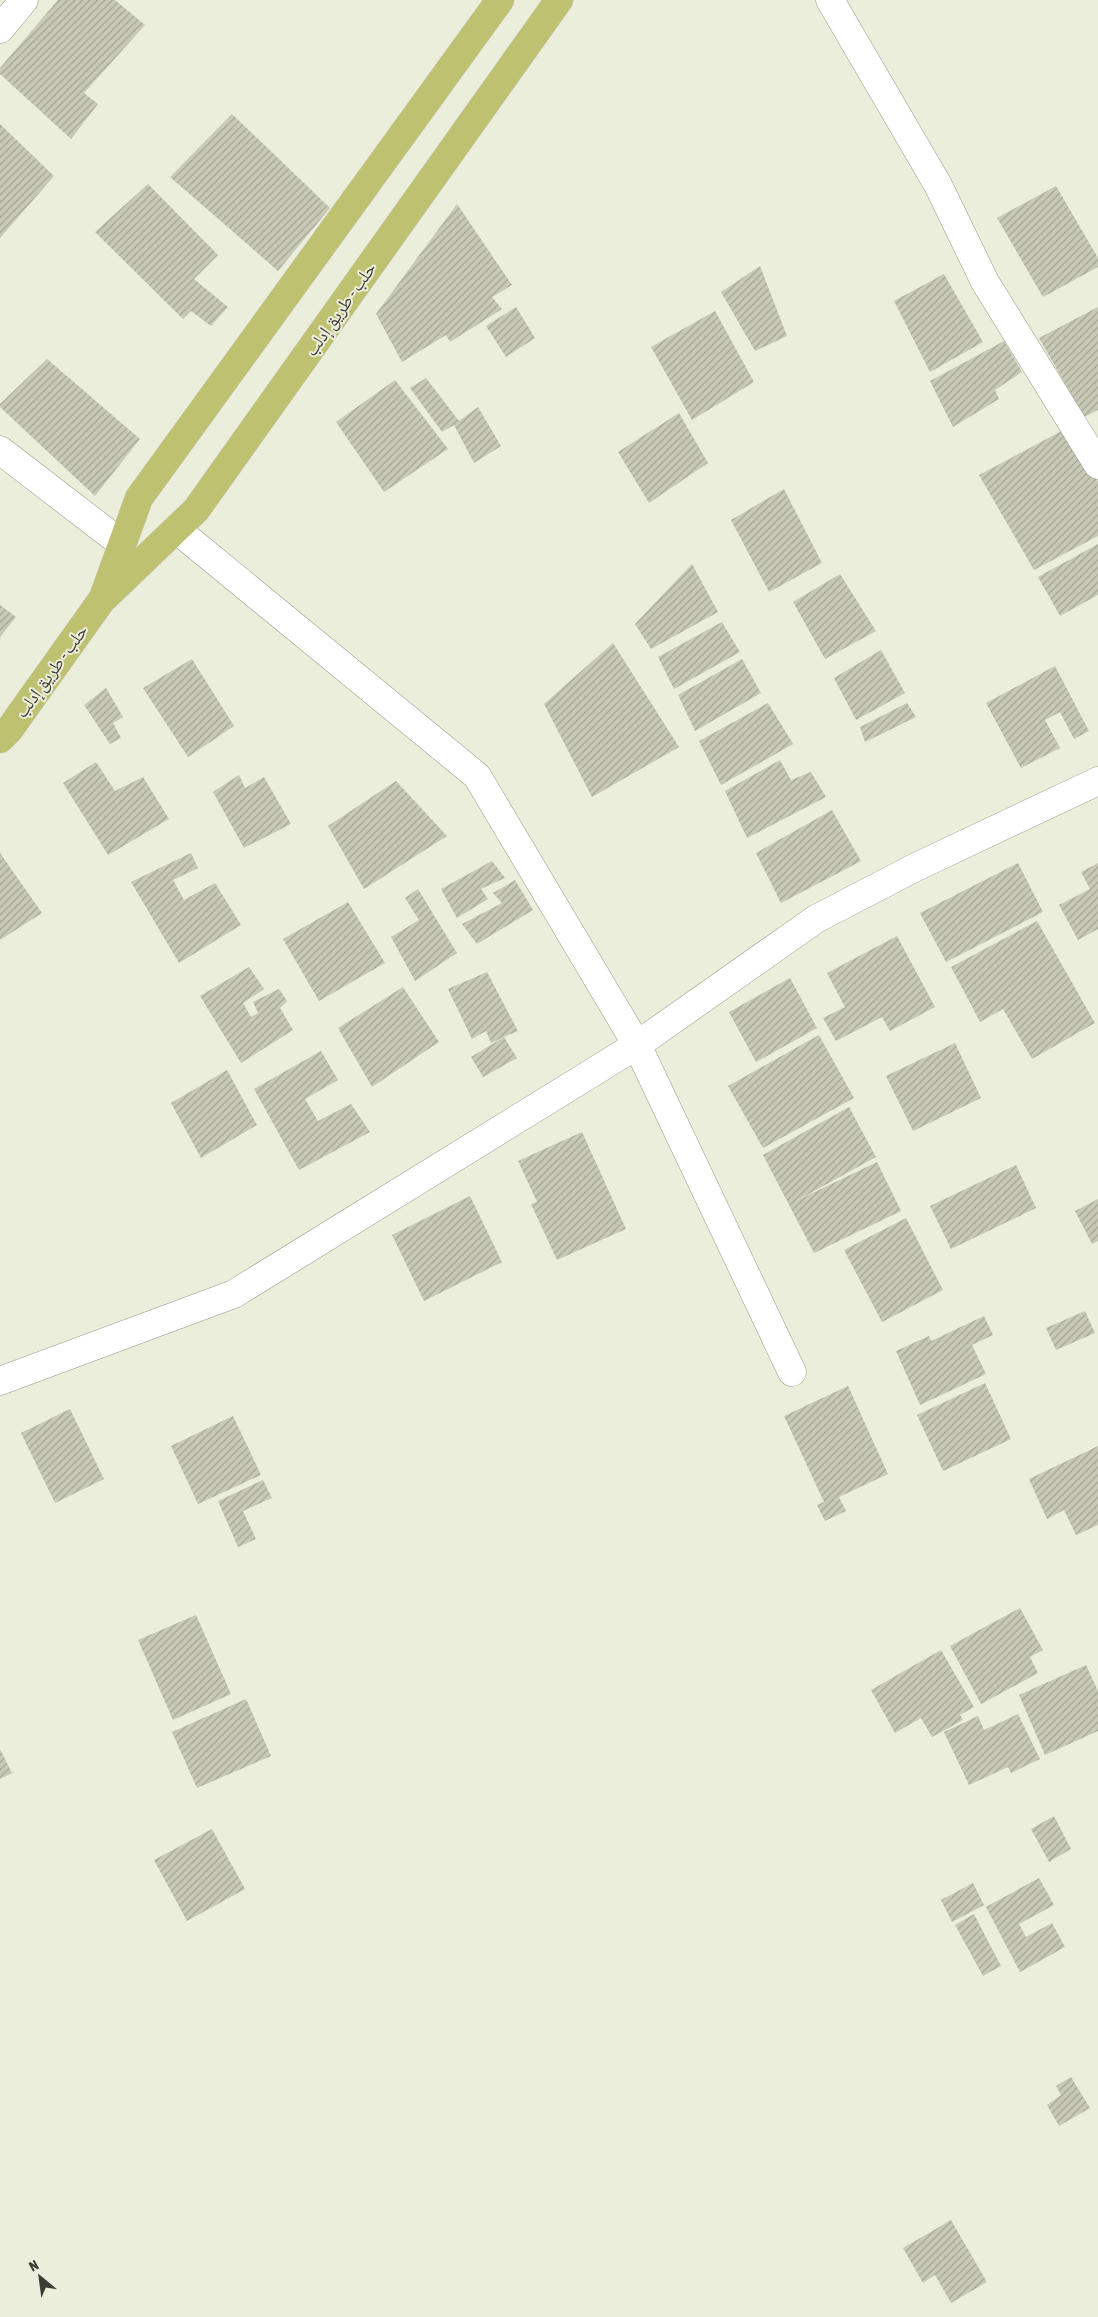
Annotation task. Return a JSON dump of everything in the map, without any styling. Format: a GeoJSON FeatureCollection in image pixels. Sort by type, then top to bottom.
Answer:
{"type":"FeatureCollection","features":[{"type":"Feature","properties":{"kind":"main road","name":"حلب - طريق إدلب"},"geometry":{"type":"LineString","coordinates":[[101,601],[139,498],[500,0]]}},
{"type":"Feature","properties":{"kind":"main road","name":"حلب - طريق إدلب"},"geometry":{"type":"LineString","coordinates":[[0,739],[101,601],[196,510],[559,0]]}},
{"type":"Feature","properties":{"kind":"street"},"geometry":{"type":"LineString","coordinates":[[0,30],[24,0]]}},
{"type":"Feature","properties":{"kind":"street"},"geometry":{"type":"LineString","coordinates":[[830,0],[938,185],[984,282],[1098,465]]}},
{"type":"Feature","properties":{"kind":"street"},"geometry":{"type":"LineString","coordinates":[[0,450],[122,544]]}},
{"type":"Feature","properties":{"kind":"street"},"geometry":{"type":"LineString","coordinates":[[176,529],[477,776],[637,1045],[792,1372]]}},
{"type":"Feature","properties":{"kind":"street"},"geometry":{"type":"LineString","coordinates":[[0,1382],[234,1294],[637,1045],[816,919],[914,868],[1098,781]]}},
{"type":"Feature","properties":{"kind":"building"},"geometry":{"type":"Polygon","coordinates":[[[58,0],[115,0],[145,25],[84,93],[98,104],[71,139],[0,74],[0,68],[58,0]]]}},
{"type":"Feature","properties":{"kind":"building"},"geometry":{"type":"Polygon","coordinates":[[[232,114],[330,208],[278,271],[170,177],[232,114]]]}},
{"type":"Feature","properties":{"kind":"building"},"geometry":{"type":"Polygon","coordinates":[[[0,124],[54,176],[0,238],[0,124]]]}},
{"type":"Feature","properties":{"kind":"building"},"geometry":{"type":"Polygon","coordinates":[[[148,184],[218,255],[194,279],[228,307],[211,326],[191,311],[183,319],[95,232],[148,184]]]}},
{"type":"Feature","properties":{"kind":"building"},"geometry":{"type":"Polygon","coordinates":[[[1056,186],[1098,258],[1098,267],[1043,297],[997,218],[1056,186]]]}},
{"type":"Feature","properties":{"kind":"building"},"geometry":{"type":"Polygon","coordinates":[[[457,204],[512,285],[492,297],[502,309],[450,342],[446,335],[402,362],[376,314],[457,204]]]}},
{"type":"Feature","properties":{"kind":"building"},"geometry":{"type":"Polygon","coordinates":[[[760,266],[787,336],[755,351],[721,292],[760,266]]]}},
{"type":"Feature","properties":{"kind":"building"},"geometry":{"type":"Polygon","coordinates":[[[944,274],[983,342],[930,372],[894,301],[944,274]]]}},
{"type":"Feature","properties":{"kind":"building"},"geometry":{"type":"Polygon","coordinates":[[[516,307],[535,338],[506,357],[486,326],[516,307]]]}},
{"type":"Feature","properties":{"kind":"building"},"geometry":{"type":"Polygon","coordinates":[[[1098,307],[1098,410],[1084,417],[1039,338],[1098,307]]]}},
{"type":"Feature","properties":{"kind":"building"},"geometry":{"type":"Polygon","coordinates":[[[715,311],[754,382],[692,420],[651,347],[715,311]]]}},
{"type":"Feature","properties":{"kind":"building"},"geometry":{"type":"Polygon","coordinates":[[[1004,341],[1022,372],[995,390],[999,399],[953,427],[930,381],[1004,341]]]}},
{"type":"Feature","properties":{"kind":"building"},"geometry":{"type":"Polygon","coordinates":[[[47,359],[140,439],[95,496],[0,407],[0,404],[47,359]]]}},
{"type":"Feature","properties":{"kind":"building"},"geometry":{"type":"Polygon","coordinates":[[[426,378],[459,421],[478,407],[501,446],[474,463],[454,425],[442,432],[410,388],[426,378]]]}},
{"type":"Feature","properties":{"kind":"building"},"geometry":{"type":"Polygon","coordinates":[[[395,380],[448,449],[384,492],[336,422],[395,380]]]}},
{"type":"Feature","properties":{"kind":"building"},"geometry":{"type":"Polygon","coordinates":[[[679,413],[708,463],[649,503],[618,452],[679,413]]]}},
{"type":"Feature","properties":{"kind":"building"},"geometry":{"type":"Polygon","coordinates":[[[1069,427],[1098,482],[1098,536],[1034,570],[979,475],[1069,427]]]}},
{"type":"Feature","properties":{"kind":"building"},"geometry":{"type":"Polygon","coordinates":[[[784,489],[822,563],[769,592],[731,520],[784,489]]]}},
{"type":"Feature","properties":{"kind":"building"},"geometry":{"type":"Polygon","coordinates":[[[1098,544],[1098,595],[1060,616],[1038,577],[1098,544]]]}},
{"type":"Feature","properties":{"kind":"building"},"geometry":{"type":"Polygon","coordinates":[[[692,564],[718,612],[651,649],[635,624],[692,564]]]}},
{"type":"Feature","properties":{"kind":"building"},"geometry":{"type":"Polygon","coordinates":[[[840,574],[876,631],[825,659],[793,602],[840,574]]]}},
{"type":"Feature","properties":{"kind":"building"},"geometry":{"type":"Polygon","coordinates":[[[0,605],[16,617],[0,637],[0,605]]]}},
{"type":"Feature","properties":{"kind":"building"},"geometry":{"type":"Polygon","coordinates":[[[722,622],[740,652],[674,689],[658,657],[722,622]]]}},
{"type":"Feature","properties":{"kind":"building"},"geometry":{"type":"Polygon","coordinates":[[[613,643],[679,747],[592,797],[544,704],[613,643]]]}},
{"type":"Feature","properties":{"kind":"building"},"geometry":{"type":"Polygon","coordinates":[[[881,650],[905,693],[856,720],[834,678],[881,650]]]}},
{"type":"Feature","properties":{"kind":"building"},"geometry":{"type":"Polygon","coordinates":[[[192,659],[234,726],[188,757],[143,688],[192,659]]]}},
{"type":"Feature","properties":{"kind":"building"},"geometry":{"type":"Polygon","coordinates":[[[742,659],[761,693],[695,731],[678,695],[742,659]]]}},
{"type":"Feature","properties":{"kind":"building"},"geometry":{"type":"Polygon","coordinates":[[[1055,666],[1089,731],[1074,739],[1060,712],[1045,720],[1060,748],[1021,768],[986,703],[1055,666]]]}},
{"type":"Feature","properties":{"kind":"building"},"geometry":{"type":"Polygon","coordinates":[[[106,688],[123,717],[113,723],[121,738],[110,744],[84,705],[106,688]]]}},
{"type":"Feature","properties":{"kind":"building"},"geometry":{"type":"Polygon","coordinates":[[[768,703],[793,744],[721,785],[699,741],[768,703]]]}},
{"type":"Feature","properties":{"kind":"building"},"geometry":{"type":"Polygon","coordinates":[[[907,703],[916,717],[865,742],[860,727],[907,703]]]}},
{"type":"Feature","properties":{"kind":"building"},"geometry":{"type":"Polygon","coordinates":[[[780,760],[791,780],[811,772],[826,797],[747,838],[725,791],[780,760]]]}},
{"type":"Feature","properties":{"kind":"building"},"geometry":{"type":"Polygon","coordinates":[[[96,762],[115,791],[143,777],[169,819],[108,855],[63,783],[96,762]]]}},
{"type":"Feature","properties":{"kind":"building"},"geometry":{"type":"Polygon","coordinates":[[[239,775],[245,788],[264,777],[291,824],[244,848],[213,792],[239,775]]]}},
{"type":"Feature","properties":{"kind":"building"},"geometry":{"type":"Polygon","coordinates":[[[396,781],[447,836],[364,889],[328,826],[396,781]]]}},
{"type":"Feature","properties":{"kind":"building"},"geometry":{"type":"Polygon","coordinates":[[[832,810],[861,861],[781,903],[756,853],[832,810]]]}},
{"type":"Feature","properties":{"kind":"building"},"geometry":{"type":"Polygon","coordinates":[[[0,853],[42,913],[0,940],[0,853]]]}},
{"type":"Feature","properties":{"kind":"building"},"geometry":{"type":"Polygon","coordinates":[[[191,853],[198,868],[173,880],[184,900],[215,883],[241,925],[179,963],[131,882],[191,853]]]}},
{"type":"Feature","properties":{"kind":"building"},"geometry":{"type":"Polygon","coordinates":[[[492,861],[505,878],[481,889],[488,899],[457,918],[441,889],[492,861]]]}},
{"type":"Feature","properties":{"kind":"building"},"geometry":{"type":"Polygon","coordinates":[[[1018,863],[1043,912],[946,962],[920,913],[1018,863]]]}},
{"type":"Feature","properties":{"kind":"building"},"geometry":{"type":"Polygon","coordinates":[[[1098,863],[1098,929],[1078,940],[1059,905],[1090,889],[1081,872],[1098,863]]]}},
{"type":"Feature","properties":{"kind":"building"},"geometry":{"type":"Polygon","coordinates":[[[515,880],[533,910],[477,944],[462,924],[502,903],[493,893],[515,880]]]}},
{"type":"Feature","properties":{"kind":"building"},"geometry":{"type":"Polygon","coordinates":[[[418,889],[457,953],[415,981],[391,937],[419,920],[405,898],[418,889]]]}},
{"type":"Feature","properties":{"kind":"building"},"geometry":{"type":"Polygon","coordinates":[[[348,902],[385,963],[319,1001],[283,939],[348,902]]]}},
{"type":"Feature","properties":{"kind":"building"},"geometry":{"type":"Polygon","coordinates":[[[1037,921],[1095,1023],[1032,1059],[1003,1009],[980,1022],[951,967],[1037,921]]]}},
{"type":"Feature","properties":{"kind":"building"},"geometry":{"type":"Polygon","coordinates":[[[897,936],[935,1007],[890,1031],[882,1017],[836,1041],[823,1018],[845,1007],[827,973],[897,936]]]}},
{"type":"Feature","properties":{"kind":"building"},"geometry":{"type":"Polygon","coordinates":[[[249,967],[264,989],[243,1003],[251,1017],[258,1013],[253,1002],[279,989],[287,1001],[280,1008],[293,1030],[241,1063],[200,996],[249,967]]]}},
{"type":"Feature","properties":{"kind":"building"},"geometry":{"type":"Polygon","coordinates":[[[487,972],[518,1031],[491,1043],[486,1031],[472,1039],[448,989],[487,972]]]}},
{"type":"Feature","properties":{"kind":"building"},"geometry":{"type":"Polygon","coordinates":[[[790,978],[817,1028],[756,1062],[729,1012],[790,978]]]}},
{"type":"Feature","properties":{"kind":"building"},"geometry":{"type":"Polygon","coordinates":[[[403,987],[439,1042],[372,1087],[338,1028],[403,987]]]}},
{"type":"Feature","properties":{"kind":"building"},"geometry":{"type":"Polygon","coordinates":[[[819,1035],[854,1098],[763,1148],[728,1086],[819,1035]]]}},
{"type":"Feature","properties":{"kind":"building"},"geometry":{"type":"Polygon","coordinates":[[[504,1037],[517,1058],[483,1077],[471,1057],[504,1037]]]}},
{"type":"Feature","properties":{"kind":"building"},"geometry":{"type":"Polygon","coordinates":[[[955,1043],[981,1098],[913,1131],[886,1076],[955,1043]]]}},
{"type":"Feature","properties":{"kind":"building"},"geometry":{"type":"Polygon","coordinates":[[[321,1051],[338,1080],[305,1099],[318,1121],[351,1104],[370,1132],[299,1170],[254,1089],[321,1051]]]}},
{"type":"Feature","properties":{"kind":"building"},"geometry":{"type":"Polygon","coordinates":[[[227,1070],[257,1125],[201,1158],[171,1103],[227,1070]]]}},
{"type":"Feature","properties":{"kind":"building"},"geometry":{"type":"Polygon","coordinates":[[[849,1107],[876,1157],[796,1201],[877,1162],[901,1211],[814,1253],[763,1155],[849,1107]]]}},
{"type":"Feature","properties":{"kind":"building"},"geometry":{"type":"Polygon","coordinates":[[[582,1132],[626,1229],[557,1260],[531,1204],[537,1202],[518,1161],[582,1132]]]}},
{"type":"Feature","properties":{"kind":"building"},"geometry":{"type":"Polygon","coordinates":[[[1016,1165],[1036,1208],[951,1249],[930,1206],[1016,1165]]]}},
{"type":"Feature","properties":{"kind":"building"},"geometry":{"type":"Polygon","coordinates":[[[470,1196],[502,1262],[424,1301],[392,1235],[470,1196]]]}},
{"type":"Feature","properties":{"kind":"building"},"geometry":{"type":"Polygon","coordinates":[[[1098,1199],[1098,1241],[1092,1244],[1075,1211],[1098,1199]]]}},
{"type":"Feature","properties":{"kind":"building"},"geometry":{"type":"Polygon","coordinates":[[[906,1218],[943,1290],[882,1322],[844,1250],[906,1218]]]}},
{"type":"Feature","properties":{"kind":"building"},"geometry":{"type":"Polygon","coordinates":[[[1085,1311],[1095,1333],[1056,1350],[1046,1328],[1085,1311]]]}},
{"type":"Feature","properties":{"kind":"building"},"geometry":{"type":"Polygon","coordinates":[[[984,1316],[993,1335],[972,1345],[986,1374],[920,1405],[896,1351],[929,1336],[931,1341],[984,1316]]]}},
{"type":"Feature","properties":{"kind":"building"},"geometry":{"type":"Polygon","coordinates":[[[985,1383],[1011,1439],[943,1471],[917,1415],[985,1383]]]}},
{"type":"Feature","properties":{"kind":"building"},"geometry":{"type":"Polygon","coordinates":[[[848,1386],[888,1474],[839,1497],[846,1511],[825,1521],[817,1505],[824,1502],[784,1416],[848,1386]]]}},
{"type":"Feature","properties":{"kind":"building"},"geometry":{"type":"Polygon","coordinates":[[[70,1409],[104,1479],[55,1503],[21,1433],[70,1409]]]}},
{"type":"Feature","properties":{"kind":"building"},"geometry":{"type":"Polygon","coordinates":[[[233,1416],[261,1475],[198,1504],[171,1446],[233,1416]]]}},
{"type":"Feature","properties":{"kind":"building"},"geometry":{"type":"Polygon","coordinates":[[[1098,1446],[1098,1525],[1076,1535],[1064,1510],[1047,1519],[1029,1479],[1098,1446]]]}},
{"type":"Feature","properties":{"kind":"building"},"geometry":{"type":"Polygon","coordinates":[[[263,1480],[272,1498],[243,1511],[256,1539],[238,1547],[218,1501],[263,1480]]]}},
{"type":"Feature","properties":{"kind":"building"},"geometry":{"type":"Polygon","coordinates":[[[1020,1608],[1043,1650],[1030,1657],[1038,1673],[981,1704],[950,1646],[1020,1608]]]}},
{"type":"Feature","properties":{"kind":"building"},"geometry":{"type":"Polygon","coordinates":[[[196,1615],[231,1694],[173,1720],[138,1640],[196,1615]]]}},
{"type":"Feature","properties":{"kind":"building"},"geometry":{"type":"Polygon","coordinates":[[[941,1650],[974,1707],[960,1715],[963,1720],[932,1737],[921,1718],[895,1733],[871,1690],[941,1650]]]}},
{"type":"Feature","properties":{"kind":"building"},"geometry":{"type":"Polygon","coordinates":[[[1086,1665],[1098,1691],[1098,1731],[1045,1755],[1019,1695],[1086,1665]]]}},
{"type":"Feature","properties":{"kind":"building"},"geometry":{"type":"Polygon","coordinates":[[[246,1699],[271,1756],[197,1788],[172,1732],[246,1699]]]}},
{"type":"Feature","properties":{"kind":"building"},"geometry":{"type":"Polygon","coordinates":[[[1018,1714],[1040,1759],[1011,1773],[1008,1767],[969,1785],[944,1732],[978,1716],[984,1730],[1018,1714]]]}},
{"type":"Feature","properties":{"kind":"building"},"geometry":{"type":"Polygon","coordinates":[[[0,1749],[12,1773],[0,1779],[0,1749]]]}},
{"type":"Feature","properties":{"kind":"building"},"geometry":{"type":"Polygon","coordinates":[[[1054,1816],[1071,1849],[1049,1862],[1031,1829],[1054,1816]]]}},
{"type":"Feature","properties":{"kind":"building"},"geometry":{"type":"Polygon","coordinates":[[[212,1829],[245,1889],[187,1921],[154,1860],[212,1829]]]}},
{"type":"Feature","properties":{"kind":"building"},"geometry":{"type":"Polygon","coordinates":[[[1039,1878],[1054,1905],[1019,1924],[1026,1937],[1052,1923],[1065,1947],[1020,1972],[986,1907],[1039,1878]]]}},
{"type":"Feature","properties":{"kind":"building"},"geometry":{"type":"Polygon","coordinates":[[[973,1883],[984,1905],[952,1922],[941,1900],[973,1883]]]}},
{"type":"Feature","properties":{"kind":"building"},"geometry":{"type":"Polygon","coordinates":[[[974,1914],[1001,1966],[983,1976],[955,1925],[974,1914]]]}},
{"type":"Feature","properties":{"kind":"building"},"geometry":{"type":"Polygon","coordinates":[[[1071,2077],[1090,2108],[1059,2126],[1047,2105],[1061,2095],[1056,2086],[1071,2077]]]}},
{"type":"Feature","properties":{"kind":"building"},"geometry":{"type":"Polygon","coordinates":[[[951,2220],[987,2282],[951,2303],[935,2275],[923,2283],[903,2248],[951,2220]]]}}]}
